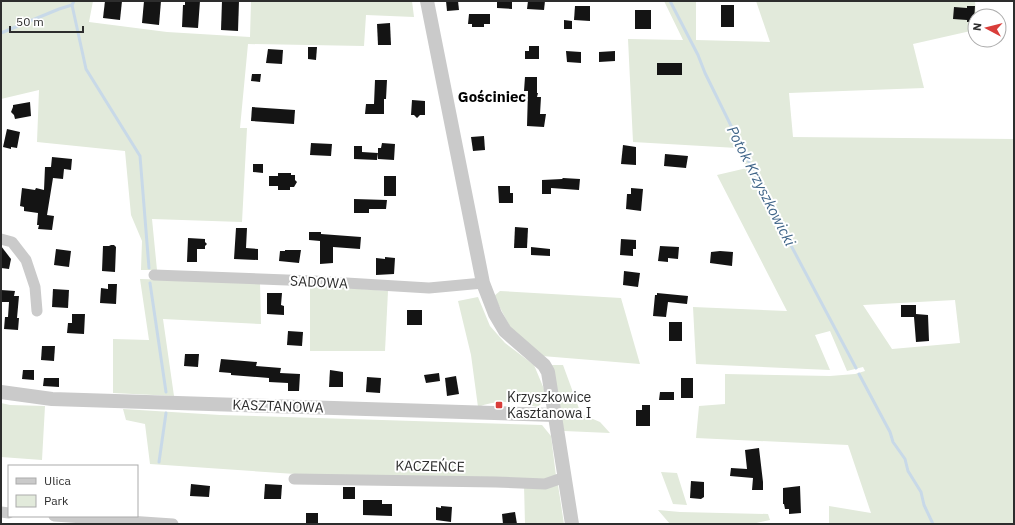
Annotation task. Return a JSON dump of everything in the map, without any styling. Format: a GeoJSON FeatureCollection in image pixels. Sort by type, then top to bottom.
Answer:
{"type":"FeatureCollection","features":[{"type":"Feature","properties":{"kind":"street"},"geometry":{"type":"LineString","coordinates":[[427,1],[483,283],[495,314],[505,331],[544,365],[548,372],[572,524]]}},
{"type":"Feature","properties":{"kind":"street"},"geometry":{"type":"LineString","coordinates":[[1,239],[12,242],[26,260],[35,287],[37,311]]}},
{"type":"Feature","properties":{"kind":"street","name":"SADOWA"},"geometry":{"type":"LineString","coordinates":[[154,275],[429,288],[483,283]]}},
{"type":"Feature","properties":{"kind":"street","name":"KASZTANOWA"},"geometry":{"type":"LineString","coordinates":[[1,392],[52,399],[555,415]]}},
{"type":"Feature","properties":{"kind":"street","name":"KACZEŃCE"},"geometry":{"type":"LineString","coordinates":[[294,478],[545,484],[564,477]]}},
{"type":"Feature","properties":{"kind":"street"},"geometry":{"type":"LineString","coordinates":[[69,517],[174,524]]}},
{"type":"Feature","properties":{"kind":"green space"},"geometry":{"type":"Polygon","coordinates":[[[1,1],[93,1],[89,22],[167,32],[250,37],[251,1],[412,1],[414,17],[366,15],[364,46],[248,44],[240,128],[247,128],[242,222],[152,219],[157,270],[141,270],[142,241],[131,215],[125,151],[37,142],[39,90],[1,99],[1,1]]]}},
{"type":"Feature","properties":{"kind":"green space"},"geometry":{"type":"Polygon","coordinates":[[[664,1],[696,1],[696,40],[770,42],[756,1],[975,1],[975,8],[967,8],[967,32],[913,44],[924,88],[789,93],[793,137],[1014,139],[1014,524],[829,524],[829,506],[871,513],[848,445],[696,438],[699,406],[725,404],[725,374],[830,376],[855,374],[865,371],[863,367],[847,371],[830,331],[815,335],[830,370],[696,364],[693,307],[787,311],[717,175],[747,168],[737,148],[633,142],[628,39],[683,40],[664,1]],[[955,300],[863,305],[892,349],[960,343],[955,300]]]}},
{"type":"Feature","properties":{"kind":"green space"},"geometry":{"type":"Polygon","coordinates":[[[140,279],[260,283],[261,324],[163,319],[174,396],[113,393],[113,339],[149,340],[140,279]]]}},
{"type":"Feature","properties":{"kind":"green space"},"geometry":{"type":"Polygon","coordinates":[[[310,285],[388,291],[385,351],[310,351],[310,285]]]}},
{"type":"Feature","properties":{"kind":"green space"},"geometry":{"type":"Polygon","coordinates":[[[500,291],[621,298],[640,364],[542,356],[512,331],[494,296],[500,291]]]}},
{"type":"Feature","properties":{"kind":"green space"},"geometry":{"type":"Polygon","coordinates":[[[478,297],[490,326],[505,343],[534,365],[544,389],[544,402],[537,407],[500,402],[485,404],[478,407],[471,355],[458,301],[478,297]]]}},
{"type":"Feature","properties":{"kind":"green space"},"geometry":{"type":"Polygon","coordinates":[[[550,365],[563,365],[581,414],[600,422],[610,433],[564,431],[550,365]]]}},
{"type":"Feature","properties":{"kind":"green space"},"geometry":{"type":"Polygon","coordinates":[[[1,403],[10,405],[45,406],[42,460],[1,457],[1,403]]]}},
{"type":"Feature","properties":{"kind":"green space"},"geometry":{"type":"Polygon","coordinates":[[[123,409],[220,415],[542,425],[551,436],[556,476],[544,481],[310,475],[150,464],[145,424],[126,420],[123,409]]]}},
{"type":"Feature","properties":{"kind":"green space"},"geometry":{"type":"Polygon","coordinates":[[[661,472],[677,473],[687,505],[673,504],[661,472]]]}},
{"type":"Feature","properties":{"kind":"green space"},"geometry":{"type":"Polygon","coordinates":[[[524,485],[558,485],[564,524],[525,524],[524,485]]]}},
{"type":"Feature","properties":{"kind":"green space"},"geometry":{"type":"Polygon","coordinates":[[[658,510],[768,514],[770,520],[752,524],[670,524],[658,510]]]}},
{"type":"Feature","properties":{"kind":"building"},"geometry":{"type":"Polygon","coordinates":[[[105,1],[122,1],[120,20],[103,18],[105,1]]]}},
{"type":"Feature","properties":{"kind":"building"},"geometry":{"type":"Polygon","coordinates":[[[144,1],[161,1],[159,25],[142,23],[144,1]]]}},
{"type":"Feature","properties":{"kind":"building"},"geometry":{"type":"Polygon","coordinates":[[[185,1],[200,1],[198,28],[182,27],[183,5],[185,5],[185,1]]]}},
{"type":"Feature","properties":{"kind":"building"},"geometry":{"type":"Polygon","coordinates":[[[222,1],[239,1],[238,31],[221,30],[222,1]]]}},
{"type":"Feature","properties":{"kind":"building"},"geometry":{"type":"Polygon","coordinates":[[[446,1],[458,1],[459,10],[447,11],[446,1]]]}},
{"type":"Feature","properties":{"kind":"building"},"geometry":{"type":"Polygon","coordinates":[[[497,1],[512,1],[512,9],[497,8],[497,1]]]}},
{"type":"Feature","properties":{"kind":"building"},"geometry":{"type":"Polygon","coordinates":[[[528,1],[545,1],[544,10],[527,9],[528,1]]]}},
{"type":"Feature","properties":{"kind":"building"},"geometry":{"type":"Polygon","coordinates":[[[721,5],[734,5],[734,27],[721,27],[721,5]]]}},
{"type":"Feature","properties":{"kind":"building"},"geometry":{"type":"Polygon","coordinates":[[[575,6],[590,6],[590,21],[574,20],[575,6]]]}},
{"type":"Feature","properties":{"kind":"building"},"geometry":{"type":"Polygon","coordinates":[[[967,6],[975,6],[975,8],[967,8],[967,6]]]}},
{"type":"Feature","properties":{"kind":"building"},"geometry":{"type":"Polygon","coordinates":[[[954,7],[967,8],[967,20],[953,19],[954,7]]]}},
{"type":"Feature","properties":{"kind":"building"},"geometry":{"type":"Polygon","coordinates":[[[635,10],[651,10],[651,29],[635,29],[635,10]]]}},
{"type":"Feature","properties":{"kind":"building"},"geometry":{"type":"Polygon","coordinates":[[[469,14],[490,14],[490,24],[484,24],[484,27],[472,27],[472,24],[468,24],[469,14]]]}},
{"type":"Feature","properties":{"kind":"building"},"geometry":{"type":"Polygon","coordinates":[[[564,20],[572,21],[572,29],[564,29],[564,20]]]}},
{"type":"Feature","properties":{"kind":"building"},"geometry":{"type":"Polygon","coordinates":[[[390,23],[391,45],[378,45],[377,24],[390,23]]]}},
{"type":"Feature","properties":{"kind":"building"},"geometry":{"type":"Polygon","coordinates":[[[529,46],[539,46],[539,59],[525,59],[525,51],[529,51],[529,46]]]}},
{"type":"Feature","properties":{"kind":"building"},"geometry":{"type":"Polygon","coordinates":[[[308,47],[317,47],[316,60],[308,59],[308,47]]]}},
{"type":"Feature","properties":{"kind":"building"},"geometry":{"type":"Polygon","coordinates":[[[268,49],[283,50],[282,64],[266,63],[268,49]]]}},
{"type":"Feature","properties":{"kind":"building"},"geometry":{"type":"Polygon","coordinates":[[[566,51],[581,52],[581,63],[567,62],[566,51]]]}},
{"type":"Feature","properties":{"kind":"building"},"geometry":{"type":"Polygon","coordinates":[[[615,51],[615,61],[599,62],[599,52],[615,51]]]}},
{"type":"Feature","properties":{"kind":"building"},"geometry":{"type":"Polygon","coordinates":[[[657,63],[682,63],[682,75],[657,75],[657,63]]]}},
{"type":"Feature","properties":{"kind":"building"},"geometry":{"type":"Polygon","coordinates":[[[252,74],[261,74],[260,82],[251,81],[252,74]]]}},
{"type":"Feature","properties":{"kind":"building"},"geometry":{"type":"Polygon","coordinates":[[[525,77],[537,77],[537,97],[541,97],[540,114],[546,114],[544,127],[527,126],[528,91],[524,91],[525,77]]]}},
{"type":"Feature","properties":{"kind":"building"},"geometry":{"type":"Polygon","coordinates":[[[375,80],[387,80],[386,99],[384,99],[384,114],[365,114],[366,104],[374,104],[375,80]]]}},
{"type":"Feature","properties":{"kind":"building"},"geometry":{"type":"Polygon","coordinates":[[[412,100],[425,101],[425,115],[420,115],[417,118],[414,115],[411,115],[412,100]]]}},
{"type":"Feature","properties":{"kind":"building"},"geometry":{"type":"Polygon","coordinates":[[[30,102],[31,116],[15,119],[11,112],[13,105],[30,102]]]}},
{"type":"Feature","properties":{"kind":"building"},"geometry":{"type":"Polygon","coordinates":[[[252,107],[295,110],[294,124],[251,121],[252,107]]]}},
{"type":"Feature","properties":{"kind":"building"},"geometry":{"type":"Polygon","coordinates":[[[7,129],[20,132],[17,148],[11,147],[11,149],[3,147],[7,129]]]}},
{"type":"Feature","properties":{"kind":"building"},"geometry":{"type":"Polygon","coordinates":[[[484,136],[485,150],[473,151],[471,137],[484,136]]]}},
{"type":"Feature","properties":{"kind":"building"},"geometry":{"type":"Polygon","coordinates":[[[311,143],[332,144],[331,156],[310,155],[311,143]]]}},
{"type":"Feature","properties":{"kind":"building"},"geometry":{"type":"Polygon","coordinates":[[[382,143],[395,144],[394,160],[378,159],[378,148],[381,148],[382,143]]]}},
{"type":"Feature","properties":{"kind":"building"},"geometry":{"type":"Polygon","coordinates":[[[623,145],[636,147],[636,165],[621,164],[623,145]]]}},
{"type":"Feature","properties":{"kind":"building"},"geometry":{"type":"Polygon","coordinates":[[[354,146],[362,146],[362,152],[378,153],[377,160],[354,159],[354,146]]]}},
{"type":"Feature","properties":{"kind":"building"},"geometry":{"type":"Polygon","coordinates":[[[665,154],[688,156],[686,168],[664,166],[665,154]]]}},
{"type":"Feature","properties":{"kind":"building"},"geometry":{"type":"Polygon","coordinates":[[[52,157],[72,159],[71,170],[64,169],[63,179],[53,178],[47,215],[54,216],[52,230],[38,229],[38,213],[24,211],[24,207],[20,206],[22,188],[35,190],[36,188],[44,190],[45,167],[51,167],[52,157]]]}},
{"type":"Feature","properties":{"kind":"building"},"geometry":{"type":"Polygon","coordinates":[[[253,164],[263,164],[263,173],[253,172],[253,164]]]}},
{"type":"Feature","properties":{"kind":"building"},"geometry":{"type":"Polygon","coordinates":[[[278,173],[291,173],[291,175],[295,175],[295,180],[297,182],[294,187],[290,187],[290,190],[278,190],[278,186],[269,186],[269,176],[278,176],[278,173]]]}},
{"type":"Feature","properties":{"kind":"building"},"geometry":{"type":"Polygon","coordinates":[[[384,176],[396,176],[396,196],[384,196],[384,176]]]}},
{"type":"Feature","properties":{"kind":"building"},"geometry":{"type":"Polygon","coordinates":[[[563,178],[580,179],[579,190],[551,188],[551,194],[542,194],[542,180],[563,178]]]}},
{"type":"Feature","properties":{"kind":"building"},"geometry":{"type":"Polygon","coordinates":[[[498,186],[510,186],[510,193],[513,193],[513,203],[499,203],[498,186]]]}},
{"type":"Feature","properties":{"kind":"building"},"geometry":{"type":"Polygon","coordinates":[[[631,188],[643,189],[641,211],[626,209],[627,194],[631,194],[631,188]]]}},
{"type":"Feature","properties":{"kind":"building"},"geometry":{"type":"Polygon","coordinates":[[[354,199],[387,200],[386,209],[369,209],[369,213],[354,213],[354,199]]]}},
{"type":"Feature","properties":{"kind":"building"},"geometry":{"type":"Polygon","coordinates":[[[515,227],[528,228],[527,248],[514,248],[515,227]]]}},
{"type":"Feature","properties":{"kind":"building"},"geometry":{"type":"Polygon","coordinates":[[[236,228],[247,228],[246,248],[258,249],[258,260],[234,259],[236,228]]]}},
{"type":"Feature","properties":{"kind":"building"},"geometry":{"type":"Polygon","coordinates":[[[309,232],[361,237],[360,249],[333,247],[333,263],[320,264],[320,241],[309,240],[309,232]]]}},
{"type":"Feature","properties":{"kind":"building"},"geometry":{"type":"Polygon","coordinates":[[[188,238],[205,239],[207,244],[205,249],[197,249],[197,262],[187,262],[188,238]]]}},
{"type":"Feature","properties":{"kind":"building"},"geometry":{"type":"Polygon","coordinates":[[[621,239],[636,240],[636,249],[633,249],[633,256],[620,255],[621,239]]]}},
{"type":"Feature","properties":{"kind":"building"},"geometry":{"type":"Polygon","coordinates":[[[111,245],[116,247],[115,272],[102,271],[103,246],[111,245]]]}},
{"type":"Feature","properties":{"kind":"building"},"geometry":{"type":"Polygon","coordinates":[[[1,246],[11,259],[9,269],[1,268],[1,246]]]}},
{"type":"Feature","properties":{"kind":"building"},"geometry":{"type":"Polygon","coordinates":[[[660,246],[679,247],[678,259],[668,258],[668,262],[658,261],[660,246]]]}},
{"type":"Feature","properties":{"kind":"building"},"geometry":{"type":"Polygon","coordinates":[[[531,247],[550,249],[550,256],[531,255],[531,247]]]}},
{"type":"Feature","properties":{"kind":"building"},"geometry":{"type":"Polygon","coordinates":[[[56,249],[71,251],[69,267],[54,265],[56,249]]]}},
{"type":"Feature","properties":{"kind":"building"},"geometry":{"type":"Polygon","coordinates":[[[301,250],[299,263],[279,261],[280,251],[301,250]]]}},
{"type":"Feature","properties":{"kind":"building"},"geometry":{"type":"Polygon","coordinates":[[[711,252],[733,252],[732,266],[710,263],[711,252]]]}},
{"type":"Feature","properties":{"kind":"building"},"geometry":{"type":"Polygon","coordinates":[[[385,257],[395,258],[394,274],[376,275],[376,258],[385,259],[385,257]]]}},
{"type":"Feature","properties":{"kind":"building"},"geometry":{"type":"Polygon","coordinates":[[[624,271],[640,273],[638,287],[623,285],[624,271]]]}},
{"type":"Feature","properties":{"kind":"building"},"geometry":{"type":"Polygon","coordinates":[[[108,284],[117,284],[116,304],[100,303],[101,288],[108,289],[108,284]]]}},
{"type":"Feature","properties":{"kind":"building"},"geometry":{"type":"Polygon","coordinates":[[[53,289],[69,290],[68,308],[52,307],[53,289]]]}},
{"type":"Feature","properties":{"kind":"building"},"geometry":{"type":"Polygon","coordinates":[[[1,290],[15,291],[14,296],[19,296],[17,318],[19,318],[18,330],[4,329],[5,317],[8,317],[9,302],[1,302],[1,290]]]}},
{"type":"Feature","properties":{"kind":"building"},"geometry":{"type":"Polygon","coordinates":[[[267,293],[282,293],[281,305],[284,306],[284,315],[267,314],[267,293]]]}},
{"type":"Feature","properties":{"kind":"building"},"geometry":{"type":"Polygon","coordinates":[[[657,293],[688,296],[687,304],[668,302],[666,317],[653,316],[655,295],[657,295],[657,293]]]}},
{"type":"Feature","properties":{"kind":"building"},"geometry":{"type":"Polygon","coordinates":[[[901,305],[916,305],[916,314],[928,315],[929,341],[916,342],[914,317],[901,317],[901,305]]]}},
{"type":"Feature","properties":{"kind":"building"},"geometry":{"type":"Polygon","coordinates":[[[407,310],[422,310],[422,325],[407,325],[407,310]]]}},
{"type":"Feature","properties":{"kind":"building"},"geometry":{"type":"Polygon","coordinates":[[[72,314],[85,314],[84,334],[67,333],[68,323],[72,323],[72,314]]]}},
{"type":"Feature","properties":{"kind":"building"},"geometry":{"type":"Polygon","coordinates":[[[669,322],[682,322],[682,341],[669,341],[669,322]]]}},
{"type":"Feature","properties":{"kind":"building"},"geometry":{"type":"Polygon","coordinates":[[[288,331],[303,332],[302,346],[287,345],[288,331]]]}},
{"type":"Feature","properties":{"kind":"building"},"geometry":{"type":"Polygon","coordinates":[[[42,346],[55,346],[54,361],[41,360],[42,346]]]}},
{"type":"Feature","properties":{"kind":"building"},"geometry":{"type":"Polygon","coordinates":[[[185,354],[199,354],[198,367],[184,366],[185,354]]]}},
{"type":"Feature","properties":{"kind":"building"},"geometry":{"type":"Polygon","coordinates":[[[221,359],[257,362],[256,366],[281,368],[280,373],[300,374],[299,391],[288,391],[288,383],[269,382],[269,378],[231,375],[231,373],[219,372],[221,359]]]}},
{"type":"Feature","properties":{"kind":"building"},"geometry":{"type":"Polygon","coordinates":[[[23,370],[34,370],[34,380],[22,379],[23,370]]]}},
{"type":"Feature","properties":{"kind":"building"},"geometry":{"type":"Polygon","coordinates":[[[330,370],[343,372],[343,387],[329,387],[330,370]]]}},
{"type":"Feature","properties":{"kind":"building"},"geometry":{"type":"Polygon","coordinates":[[[439,373],[440,381],[426,383],[424,375],[439,373]]]}},
{"type":"Feature","properties":{"kind":"building"},"geometry":{"type":"Polygon","coordinates":[[[456,376],[459,394],[447,396],[445,378],[456,376]]]}},
{"type":"Feature","properties":{"kind":"building"},"geometry":{"type":"Polygon","coordinates":[[[367,377],[381,378],[380,393],[366,392],[367,377]]]}},
{"type":"Feature","properties":{"kind":"building"},"geometry":{"type":"Polygon","coordinates":[[[44,378],[59,378],[59,387],[43,386],[44,378]]]}},
{"type":"Feature","properties":{"kind":"building"},"geometry":{"type":"Polygon","coordinates":[[[681,378],[693,378],[693,398],[681,398],[681,378]]]}},
{"type":"Feature","properties":{"kind":"building"},"geometry":{"type":"Polygon","coordinates":[[[660,392],[674,392],[674,400],[659,400],[660,392]]]}},
{"type":"Feature","properties":{"kind":"building"},"geometry":{"type":"Polygon","coordinates":[[[642,405],[650,405],[650,426],[636,426],[636,410],[642,410],[642,405]]]}},
{"type":"Feature","properties":{"kind":"building"},"geometry":{"type":"Polygon","coordinates":[[[759,448],[763,490],[752,490],[753,478],[730,476],[731,468],[747,469],[745,450],[759,448]]]}},
{"type":"Feature","properties":{"kind":"building"},"geometry":{"type":"Polygon","coordinates":[[[691,481],[704,482],[704,497],[701,499],[690,498],[691,481]]]}},
{"type":"Feature","properties":{"kind":"building"},"geometry":{"type":"Polygon","coordinates":[[[191,484],[210,486],[209,497],[190,496],[191,484]]]}},
{"type":"Feature","properties":{"kind":"building"},"geometry":{"type":"Polygon","coordinates":[[[265,484],[282,485],[281,499],[264,499],[265,484]]]}},
{"type":"Feature","properties":{"kind":"building"},"geometry":{"type":"Polygon","coordinates":[[[800,486],[801,513],[789,514],[789,509],[785,509],[783,504],[783,488],[800,486]]]}},
{"type":"Feature","properties":{"kind":"building"},"geometry":{"type":"Polygon","coordinates":[[[343,487],[355,487],[355,499],[343,499],[343,487]]]}},
{"type":"Feature","properties":{"kind":"building"},"geometry":{"type":"Polygon","coordinates":[[[363,500],[382,500],[382,504],[392,504],[392,516],[363,515],[363,500]]]}},
{"type":"Feature","properties":{"kind":"building"},"geometry":{"type":"Polygon","coordinates":[[[441,506],[452,507],[451,522],[436,520],[436,507],[441,508],[441,506]]]}},
{"type":"Feature","properties":{"kind":"building"},"geometry":{"type":"Polygon","coordinates":[[[515,512],[517,524],[503,524],[502,514],[515,512]]]}},
{"type":"Feature","properties":{"kind":"building"},"geometry":{"type":"Polygon","coordinates":[[[306,513],[318,513],[318,524],[306,524],[306,513]]]}},
{"type":"Feature","properties":{"kind":"waterway"},"geometry":{"type":"LineString","coordinates":[[74,1],[72,5],[86,69],[140,156],[149,268]]}},
{"type":"Feature","properties":{"kind":"waterway","name":"Potok Krzyszkowicki"},"geometry":{"type":"LineString","coordinates":[[670,1],[698,55],[705,73],[777,219],[856,368]]}},
{"type":"Feature","properties":{"kind":"waterway"},"geometry":{"type":"LineString","coordinates":[[1,33],[72,5]]}},
{"type":"Feature","properties":{"kind":"waterway"},"geometry":{"type":"LineString","coordinates":[[150,283],[166,392]]}},
{"type":"Feature","properties":{"kind":"waterway","name":"Potok Krzyszkowicki"},"geometry":{"type":"LineString","coordinates":[[859,374],[890,432],[893,442],[905,459],[908,471],[921,492],[924,505],[933,524]]}},
{"type":"Feature","properties":{"kind":"waterway"},"geometry":{"type":"LineString","coordinates":[[159,462],[166,413]]}},
{"type":"Feature","properties":{"kind":"place","name":"Krzyszkowice Kasztanowa I"},"geometry":{"type":"Point","coordinates":[499,405]}},
{"type":"Feature","properties":{"kind":"district","name":"Gościniec"},"geometry":{"type":"Point","coordinates":[492,97]}}]}
